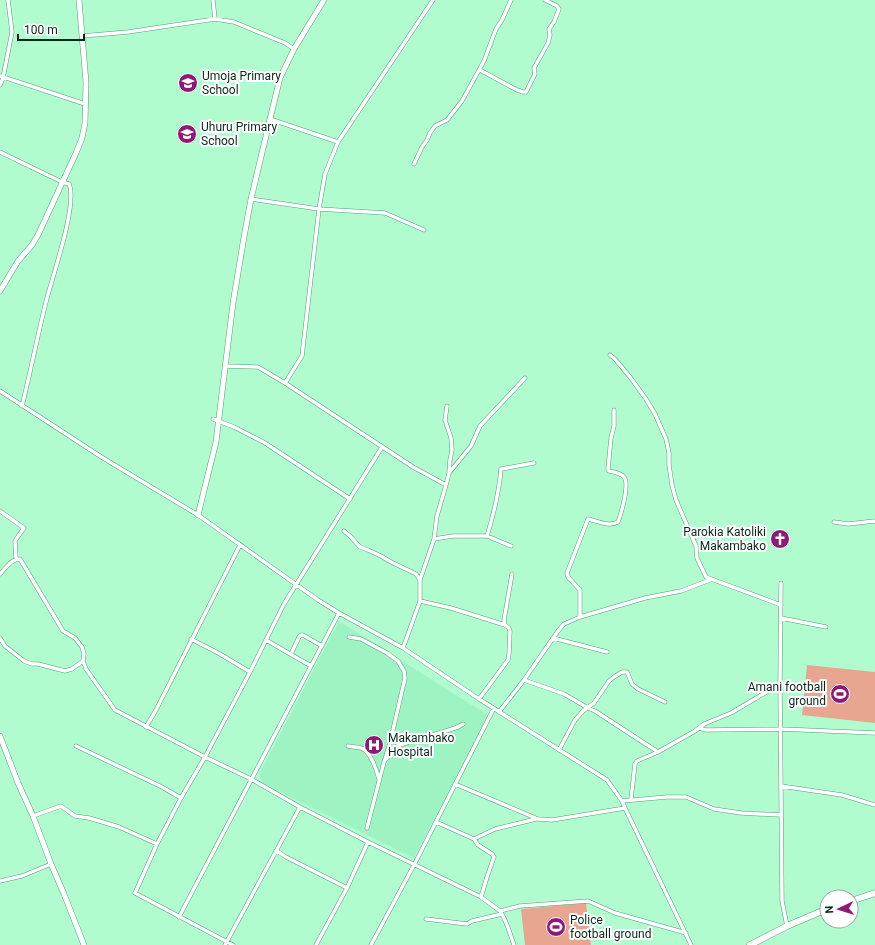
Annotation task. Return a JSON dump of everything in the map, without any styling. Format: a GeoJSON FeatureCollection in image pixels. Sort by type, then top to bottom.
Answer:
{"type":"FeatureCollection","features":[{"type":"Feature","properties":{"kind":"highway"},"geometry":{"type":"LineString","coordinates":[[859,898],[875,893]]}},
{"type":"Feature","properties":{"kind":"highway"},"geometry":{"type":"LineString","coordinates":[[750,945],[787,926],[819,912]]}},
{"type":"Feature","properties":{"kind":"street"},"geometry":{"type":"LineString","coordinates":[[0,84],[12,32],[8,0]]}},
{"type":"Feature","properties":{"kind":"street"},"geometry":{"type":"LineString","coordinates":[[0,291],[18,261],[32,245],[38,235],[82,138],[85,123],[86,82],[79,0]]}},
{"type":"Feature","properties":{"kind":"street"},"geometry":{"type":"LineString","coordinates":[[213,0],[215,19]]}},
{"type":"Feature","properties":{"kind":"street"},"geometry":{"type":"LineString","coordinates":[[198,515],[216,442],[216,420],[233,303],[251,199],[280,78],[294,48],[324,0]]}},
{"type":"Feature","properties":{"kind":"street"},"geometry":{"type":"LineString","coordinates":[[285,383],[302,356],[319,208],[325,174],[338,142],[433,0]]}},
{"type":"Feature","properties":{"kind":"street"},"geometry":{"type":"LineString","coordinates":[[414,164],[422,147],[435,126],[447,120],[462,101],[480,70],[496,30],[511,0]]}},
{"type":"Feature","properties":{"kind":"street"},"geometry":{"type":"LineString","coordinates":[[480,70],[517,90],[526,92],[535,74],[534,68],[548,43],[550,29],[559,9],[557,6],[545,0]]}},
{"type":"Feature","properties":{"kind":"street"},"geometry":{"type":"LineString","coordinates":[[82,36],[128,32],[215,19],[234,22],[294,48]]}},
{"type":"Feature","properties":{"kind":"street"},"geometry":{"type":"LineString","coordinates":[[2,77],[85,104]]}},
{"type":"Feature","properties":{"kind":"street"},"geometry":{"type":"LineString","coordinates":[[270,119],[338,142]]}},
{"type":"Feature","properties":{"kind":"street"},"geometry":{"type":"LineString","coordinates":[[0,152],[68,184],[71,193],[66,230],[47,298],[22,406]]}},
{"type":"Feature","properties":{"kind":"street"},"geometry":{"type":"LineString","coordinates":[[251,199],[319,208],[385,213],[424,230]]}},
{"type":"Feature","properties":{"kind":"street"},"geometry":{"type":"LineString","coordinates":[[610,355],[630,376],[646,399],[664,434],[669,453],[672,485],[676,500],[696,546],[697,558],[706,578],[781,605]]}},
{"type":"Feature","properties":{"kind":"street"},"geometry":{"type":"LineString","coordinates":[[225,366],[258,367],[413,467],[446,485]]}},
{"type":"Feature","properties":{"kind":"street"},"geometry":{"type":"LineString","coordinates":[[449,474],[471,446],[480,426],[525,378]]}},
{"type":"Feature","properties":{"kind":"street"},"geometry":{"type":"LineString","coordinates":[[0,392],[103,458],[198,515],[318,600],[403,648],[499,712],[607,780],[622,801],[691,945]]}},
{"type":"Feature","properties":{"kind":"street"},"geometry":{"type":"LineString","coordinates":[[403,648],[420,601],[420,580],[434,539],[437,516],[449,474],[452,450],[451,438],[445,420],[448,406]]}},
{"type":"Feature","properties":{"kind":"street"},"geometry":{"type":"LineString","coordinates":[[580,617],[580,590],[568,577],[567,573],[588,519],[610,524],[615,524],[618,522],[625,493],[625,477],[622,474],[609,471],[608,469],[611,438],[614,426],[614,410]]}},
{"type":"Feature","properties":{"kind":"street"},"geometry":{"type":"LineString","coordinates":[[216,420],[234,427],[265,443],[350,499]]}},
{"type":"Feature","properties":{"kind":"street"},"geometry":{"type":"LineString","coordinates":[[181,798],[205,757],[284,604],[382,447]]}},
{"type":"Feature","properties":{"kind":"street"},"geometry":{"type":"LineString","coordinates":[[487,536],[500,488],[501,469],[534,463]]}},
{"type":"Feature","properties":{"kind":"street"},"geometry":{"type":"LineString","coordinates":[[0,511],[24,528],[15,541],[16,559]]}},
{"type":"Feature","properties":{"kind":"street"},"geometry":{"type":"LineString","coordinates":[[834,522],[848,524],[875,521]]}},
{"type":"Feature","properties":{"kind":"street"},"geometry":{"type":"LineString","coordinates":[[344,531],[360,547],[416,574],[420,580]]}},
{"type":"Feature","properties":{"kind":"street"},"geometry":{"type":"LineString","coordinates":[[434,539],[453,536],[487,536],[511,546]]}},
{"type":"Feature","properties":{"kind":"street"},"geometry":{"type":"LineString","coordinates":[[146,727],[240,545]]}},
{"type":"Feature","properties":{"kind":"street"},"geometry":{"type":"LineString","coordinates":[[0,574],[13,560],[16,559]]}},
{"type":"Feature","properties":{"kind":"street"},"geometry":{"type":"LineString","coordinates":[[16,559],[20,559],[62,631],[75,638],[82,647],[84,654],[83,660],[86,669],[115,710],[251,779],[300,807],[368,842],[481,897],[501,912],[514,945]]}},
{"type":"Feature","properties":{"kind":"street"},"geometry":{"type":"LineString","coordinates":[[505,625],[504,620],[512,574]]}},
{"type":"Feature","properties":{"kind":"street"},"geometry":{"type":"LineString","coordinates":[[499,712],[564,624],[580,617],[645,598],[682,591],[710,580]]}},
{"type":"Feature","properties":{"kind":"street"},"geometry":{"type":"LineString","coordinates":[[781,583],[780,684],[782,901],[787,926]]}},
{"type":"Feature","properties":{"kind":"street"},"geometry":{"type":"LineString","coordinates":[[420,601],[451,608],[505,625],[509,628],[510,654],[508,660],[479,699]]}},
{"type":"Feature","properties":{"kind":"street"},"geometry":{"type":"LineString","coordinates":[[179,917],[339,613]]}},
{"type":"Feature","properties":{"kind":"street"},"geometry":{"type":"LineString","coordinates":[[781,618],[826,627]]}},
{"type":"Feature","properties":{"kind":"street"},"geometry":{"type":"LineString","coordinates":[[292,654],[301,635],[304,635],[322,646]]}},
{"type":"Feature","properties":{"kind":"street"},"geometry":{"type":"LineString","coordinates":[[349,637],[361,639],[387,653],[398,661],[404,671],[405,678],[390,743],[366,828]]}},
{"type":"Feature","properties":{"kind":"street"},"geometry":{"type":"LineString","coordinates":[[0,638],[5,646],[24,661],[32,664],[38,664],[65,671],[72,669],[83,660]]}},
{"type":"Feature","properties":{"kind":"street"},"geometry":{"type":"LineString","coordinates":[[553,638],[607,652]]}},
{"type":"Feature","properties":{"kind":"street"},"geometry":{"type":"LineString","coordinates":[[191,639],[250,672]]}},
{"type":"Feature","properties":{"kind":"street"},"geometry":{"type":"LineString","coordinates":[[266,640],[311,666]]}},
{"type":"Feature","properties":{"kind":"street"},"geometry":{"type":"LineString","coordinates":[[559,750],[575,720],[583,711],[594,703],[609,681],[622,672],[627,672],[632,684],[638,689],[665,702]]}},
{"type":"Feature","properties":{"kind":"street"},"geometry":{"type":"LineString","coordinates":[[524,680],[564,694],[588,708],[595,710],[658,752]]}},
{"type":"Feature","properties":{"kind":"street"},"geometry":{"type":"LineString","coordinates":[[631,800],[635,764],[637,761],[658,752],[704,724],[731,713],[780,684]]}},
{"type":"Feature","properties":{"kind":"street"},"geometry":{"type":"LineString","coordinates":[[371,945],[414,865],[494,708]]}},
{"type":"Feature","properties":{"kind":"street"},"geometry":{"type":"LineString","coordinates":[[384,762],[397,746],[446,731],[463,724]]}},
{"type":"Feature","properties":{"kind":"street"},"geometry":{"type":"LineString","coordinates":[[699,728],[706,730],[781,730],[875,733]]}},
{"type":"Feature","properties":{"kind":"street"},"geometry":{"type":"LineString","coordinates":[[0,736],[84,945]]}},
{"type":"Feature","properties":{"kind":"street"},"geometry":{"type":"LineString","coordinates":[[76,746],[162,787],[181,798]]}},
{"type":"Feature","properties":{"kind":"street"},"geometry":{"type":"LineString","coordinates":[[348,746],[363,748],[368,752],[380,780]]}},
{"type":"Feature","properties":{"kind":"street"},"geometry":{"type":"LineString","coordinates":[[200,763],[157,844],[135,893],[226,943],[233,945]]}},
{"type":"Feature","properties":{"kind":"street"},"geometry":{"type":"LineString","coordinates":[[455,784],[538,819]]}},
{"type":"Feature","properties":{"kind":"street"},"geometry":{"type":"LineString","coordinates":[[781,786],[842,796],[875,805]]}},
{"type":"Feature","properties":{"kind":"street"},"geometry":{"type":"LineString","coordinates":[[622,801],[686,797],[714,809],[781,815]]}},
{"type":"Feature","properties":{"kind":"street"},"geometry":{"type":"LineString","coordinates":[[33,816],[61,806],[75,816],[89,818],[119,827],[157,844]]}},
{"type":"Feature","properties":{"kind":"street"},"geometry":{"type":"LineString","coordinates":[[226,943],[300,807]]}},
{"type":"Feature","properties":{"kind":"street"},"geometry":{"type":"LineString","coordinates":[[474,839],[495,829],[538,819],[552,820],[625,808]]}},
{"type":"Feature","properties":{"kind":"street"},"geometry":{"type":"LineString","coordinates":[[436,822],[474,839],[478,845],[494,857],[481,897]]}},
{"type":"Feature","properties":{"kind":"street"},"geometry":{"type":"LineString","coordinates":[[316,945],[348,888],[368,842]]}},
{"type":"Feature","properties":{"kind":"street"},"geometry":{"type":"LineString","coordinates":[[150,867],[157,844]]}},
{"type":"Feature","properties":{"kind":"street"},"geometry":{"type":"LineString","coordinates":[[277,851],[348,888]]}},
{"type":"Feature","properties":{"kind":"street"},"geometry":{"type":"LineString","coordinates":[[0,881],[22,876],[51,864]]}},
{"type":"Feature","properties":{"kind":"street"},"geometry":{"type":"LineString","coordinates":[[426,919],[467,924],[472,921],[520,906],[588,901],[615,913],[686,933]]}},
{"type":"Feature","properties":{"kind":"shaded area","name":"Makambako Hospital"},"geometry":{"type":"Polygon","coordinates":[[[339,621],[489,716],[414,858],[262,783],[259,775],[339,621]]]}},
{"type":"Feature","properties":{"kind":"shaded area","name":"Amani football ground"},"geometry":{"type":"Polygon","coordinates":[[[807,665],[875,672],[875,723],[802,715],[807,665]]]}},
{"type":"Feature","properties":{"kind":"shaded area","name":"Police football ground"},"geometry":{"type":"Polygon","coordinates":[[[586,903],[591,945],[525,945],[521,909],[586,903]]]}},
{"type":"Feature","properties":{"kind":"place","name":"Umoja Primary School"},"geometry":{"type":"Point","coordinates":[188,83]}},
{"type":"Feature","properties":{"kind":"place","name":"Uhuru Primary School"},"geometry":{"type":"Point","coordinates":[187,134]}},
{"type":"Feature","properties":{"kind":"place","name":"Parokia Katoliki Makambako"},"geometry":{"type":"Point","coordinates":[780,539]}},
{"type":"Feature","properties":{"kind":"place","name":"Amani football ground"},"geometry":{"type":"Point","coordinates":[840,694]}},
{"type":"Feature","properties":{"kind":"place","name":"Makambako Hospital"},"geometry":{"type":"Point","coordinates":[374,745]}},
{"type":"Feature","properties":{"kind":"place","name":"Police football ground"},"geometry":{"type":"Point","coordinates":[556,927]}}]}
